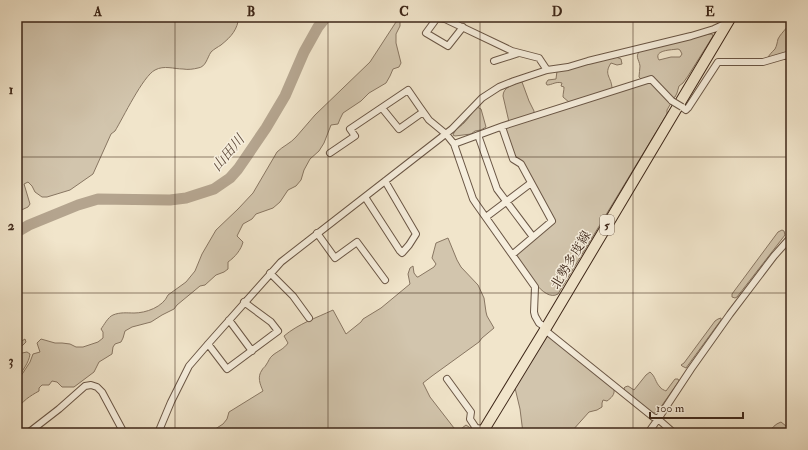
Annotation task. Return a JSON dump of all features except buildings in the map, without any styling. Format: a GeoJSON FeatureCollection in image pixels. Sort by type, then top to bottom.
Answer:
{"type":"FeatureCollection","features":[{"type":"Feature","properties":{"kind":"main road","name":"北勢多度線"},"geometry":{"type":"LineString","coordinates":[[483,431],[730,20]]}},
{"type":"Feature","properties":{"kind":"street"},"geometry":{"type":"LineString","coordinates":[[463,27],[448,46],[426,33],[437,18],[445,19],[463,27],[512,50],[539,58],[547,70]]}},
{"type":"Feature","properties":{"kind":"street"},"geometry":{"type":"LineString","coordinates":[[158,433],[171,402],[189,366],[270,273],[281,262],[317,233],[446,134],[478,102],[499,87],[547,70],[572,66],[691,36],[714,29],[730,20]]}},
{"type":"Feature","properties":{"kind":"street"},"geometry":{"type":"LineString","coordinates":[[494,61],[520,53]]}},
{"type":"Feature","properties":{"kind":"street"},"geometry":{"type":"LineString","coordinates":[[454,144],[503,126],[651,79],[672,100],[686,110],[718,62],[763,62],[787,55],[791,58]]}},
{"type":"Feature","properties":{"kind":"street"},"geometry":{"type":"LineString","coordinates":[[330,153],[355,136],[350,129],[382,108],[385,104],[408,90],[433,124],[446,134],[454,144],[476,205],[535,287],[534,312],[539,323],[648,414],[658,419],[674,433]]}},
{"type":"Feature","properties":{"kind":"street"},"geometry":{"type":"LineString","coordinates":[[382,108],[399,129],[423,112]]}},
{"type":"Feature","properties":{"kind":"street"},"geometry":{"type":"LineString","coordinates":[[502,127],[513,159],[521,164],[552,221],[512,254]]}},
{"type":"Feature","properties":{"kind":"street"},"geometry":{"type":"LineString","coordinates":[[478,136],[497,189],[533,237]]}},
{"type":"Feature","properties":{"kind":"street"},"geometry":{"type":"LineString","coordinates":[[365,197],[402,253],[409,246],[416,234],[385,181]]}},
{"type":"Feature","properties":{"kind":"street"},"geometry":{"type":"LineString","coordinates":[[486,218],[531,182]]}},
{"type":"Feature","properties":{"kind":"street"},"geometry":{"type":"LineString","coordinates":[[317,233],[335,258],[356,242],[385,280]]}},
{"type":"Feature","properties":{"kind":"street"},"geometry":{"type":"LineString","coordinates":[[648,433],[740,300],[774,256],[791,237]]}},
{"type":"Feature","properties":{"kind":"street"},"geometry":{"type":"LineString","coordinates":[[270,273],[293,296],[309,318]]}},
{"type":"Feature","properties":{"kind":"street"},"geometry":{"type":"LineString","coordinates":[[208,344],[227,368],[278,332],[271,322],[244,302]]}},
{"type":"Feature","properties":{"kind":"street"},"geometry":{"type":"LineString","coordinates":[[229,320],[252,350]]}},
{"type":"Feature","properties":{"kind":"street"},"geometry":{"type":"LineString","coordinates":[[447,379],[471,412],[470,419],[476,428],[483,431]]}},
{"type":"Feature","properties":{"kind":"street"},"geometry":{"type":"LineString","coordinates":[[28,433],[59,409],[85,386],[91,385],[97,387],[102,392],[124,433]]}},
{"type":"Feature","properties":{"kind":"shaded area"},"geometry":{"type":"Polygon","coordinates":[[[17,17],[239,17],[237,26],[231,36],[211,52],[203,66],[189,69],[162,68],[155,70],[150,74],[139,89],[115,131],[111,134],[93,174],[70,190],[47,197],[42,197],[35,192],[28,182],[24,184],[30,204],[28,207],[17,212],[17,17]]]}},
{"type":"Feature","properties":{"kind":"shaded area"},"geometry":{"type":"Polygon","coordinates":[[[791,20],[791,57],[767,59],[775,49],[778,39],[791,20]]]}},
{"type":"Feature","properties":{"kind":"shaded area"},"geometry":{"type":"Polygon","coordinates":[[[400,21],[400,26],[396,34],[396,43],[401,63],[399,67],[393,69],[386,83],[369,93],[361,101],[343,113],[338,124],[331,125],[324,143],[319,151],[310,159],[301,180],[296,186],[288,190],[280,202],[273,208],[256,214],[252,219],[243,224],[237,236],[243,242],[241,248],[228,262],[228,269],[216,275],[205,285],[200,286],[174,309],[151,322],[132,327],[125,331],[121,342],[115,344],[113,347],[112,354],[99,362],[94,372],[74,387],[62,387],[57,382],[52,381],[49,385],[42,385],[39,388],[39,391],[26,399],[17,410],[17,382],[30,362],[33,354],[40,352],[37,343],[41,339],[55,343],[70,344],[76,347],[83,347],[98,342],[103,338],[103,332],[101,329],[111,316],[121,313],[144,312],[154,308],[162,303],[168,295],[186,282],[195,271],[202,254],[216,230],[253,193],[277,152],[294,139],[315,115],[370,62],[396,22],[400,21]]]}},
{"type":"Feature","properties":{"kind":"shaded area"},"geometry":{"type":"Polygon","coordinates":[[[709,34],[712,34],[713,36],[688,76],[679,86],[675,97],[672,98],[655,80],[642,80],[639,77],[640,66],[637,56],[641,50],[709,34]],[[678,49],[661,52],[658,54],[659,60],[671,57],[680,57],[682,54],[678,49]]]}},
{"type":"Feature","properties":{"kind":"shaded area"},"geometry":{"type":"Polygon","coordinates":[[[616,57],[621,59],[622,64],[617,65],[611,63],[609,67],[608,73],[612,89],[570,103],[563,97],[564,87],[561,86],[562,83],[558,82],[547,85],[546,83],[548,80],[556,79],[557,71],[568,70],[587,63],[616,57]]]}},
{"type":"Feature","properties":{"kind":"shaded area"},"geometry":{"type":"Polygon","coordinates":[[[522,82],[534,113],[509,122],[503,93],[509,87],[522,82]]]}},
{"type":"Feature","properties":{"kind":"shaded area"},"geometry":{"type":"Polygon","coordinates":[[[650,82],[671,103],[667,110],[667,114],[558,294],[552,295],[546,293],[534,282],[517,256],[517,253],[555,222],[514,157],[504,127],[650,82]]]}},
{"type":"Feature","properties":{"kind":"shaded area"},"geometry":{"type":"Polygon","coordinates":[[[477,107],[481,109],[486,127],[471,134],[453,135],[456,130],[466,121],[477,107]]]}},
{"type":"Feature","properties":{"kind":"shaded area"},"geometry":{"type":"Polygon","coordinates":[[[782,230],[784,231],[785,235],[737,297],[732,297],[732,294],[778,232],[782,230]]]}},
{"type":"Feature","properties":{"kind":"shaded area"},"geometry":{"type":"Polygon","coordinates":[[[448,238],[461,267],[478,285],[484,298],[487,316],[494,328],[479,342],[423,383],[430,397],[454,428],[458,431],[466,425],[475,433],[426,433],[422,430],[419,433],[209,433],[223,424],[227,419],[229,412],[263,391],[260,373],[270,358],[288,343],[284,336],[301,325],[333,310],[346,334],[363,319],[381,308],[410,284],[408,274],[410,268],[413,266],[414,273],[418,277],[434,267],[436,264],[432,258],[436,243],[448,238]]]}},
{"type":"Feature","properties":{"kind":"shaded area"},"geometry":{"type":"Polygon","coordinates":[[[721,318],[686,368],[682,366],[681,365],[715,321],[721,318]]]}},
{"type":"Feature","properties":{"kind":"shaded area"},"geometry":{"type":"Polygon","coordinates":[[[546,334],[614,389],[613,395],[607,401],[603,400],[602,407],[589,412],[572,431],[573,433],[523,433],[520,409],[515,388],[546,334]]]}},
{"type":"Feature","properties":{"kind":"shaded area"},"geometry":{"type":"Polygon","coordinates":[[[25,339],[26,342],[18,350],[18,352],[27,352],[30,354],[25,367],[17,379],[17,344],[25,339]]]}},
{"type":"Feature","properties":{"kind":"shaded area"},"geometry":{"type":"Polygon","coordinates":[[[650,372],[660,388],[666,391],[675,379],[678,379],[679,381],[658,411],[654,413],[651,413],[625,391],[624,388],[628,386],[634,390],[650,372]]]}},
{"type":"Feature","properties":{"kind":"shaded area"},"geometry":{"type":"Polygon","coordinates":[[[781,422],[791,430],[791,433],[768,433],[775,425],[781,422]]]}},
{"type":"Feature","properties":{"kind":"waterway","name":"山田川"},"geometry":{"type":"LineString","coordinates":[[17,232],[29,225],[78,205],[98,199],[170,200],[186,198],[214,189],[230,178],[238,169],[266,128],[285,96],[304,52],[318,27],[326,17]]}}]}
